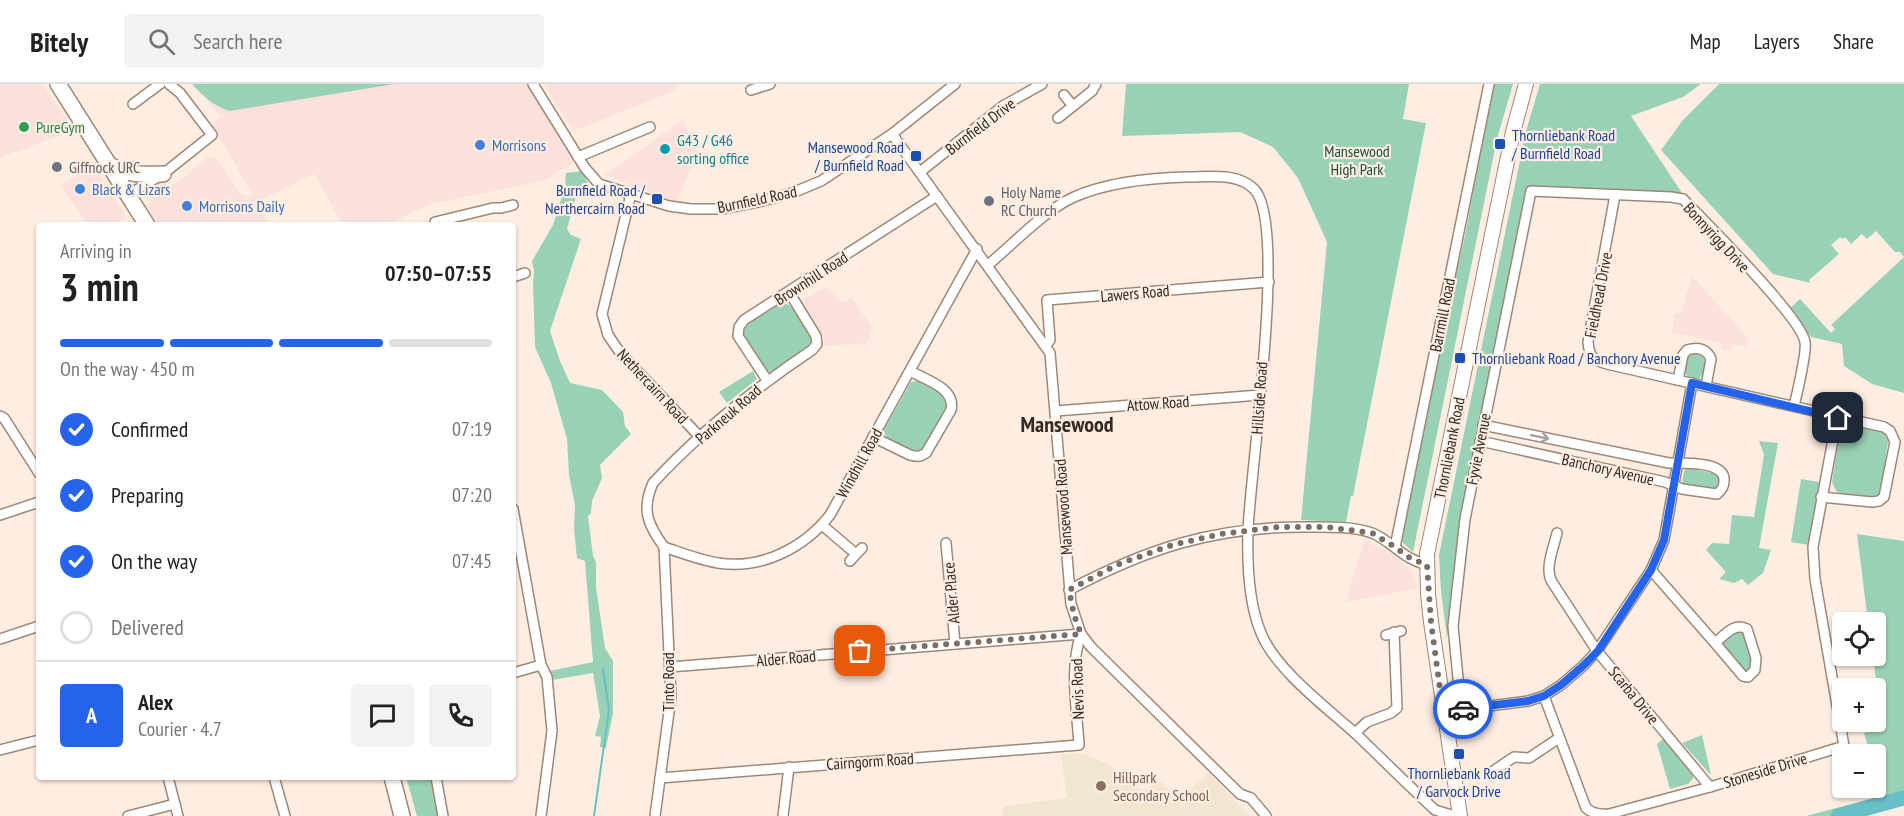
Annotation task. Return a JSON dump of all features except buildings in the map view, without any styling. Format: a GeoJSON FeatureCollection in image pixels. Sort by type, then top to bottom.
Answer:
{"type":"FeatureCollection","features":[{"type":"Feature","properties":{"kind":"main road"},"geometry":{"type":"LineString","coordinates":[[58,84],[145,222]]}},
{"type":"Feature","properties":{"kind":"main road","name":"Thornliebank Road"},"geometry":{"type":"LineString","coordinates":[[1460,816],[1431,622],[1427,554],[1507,159],[1526,84]]}},
{"type":"Feature","properties":{"kind":"main road"},"geometry":{"type":"LineString","coordinates":[[109,165],[134,175],[163,174]]}},
{"type":"Feature","properties":{"kind":"main road"},"geometry":{"type":"LineString","coordinates":[[393,780],[402,816]]}},
{"type":"Feature","properties":{"kind":"street"},"geometry":{"type":"LineString","coordinates":[[133,104],[160,84]]}},
{"type":"Feature","properties":{"kind":"street"},"geometry":{"type":"LineString","coordinates":[[128,195],[163,174],[212,135],[180,93],[169,84]]}},
{"type":"Feature","properties":{"kind":"street","name":"Burnfield Road"},"geometry":{"type":"LineString","coordinates":[[533,84],[578,157],[599,184],[669,206],[691,209],[721,209],[792,194],[821,180],[892,134],[955,84]]}},
{"type":"Feature","properties":{"kind":"street"},"geometry":{"type":"LineString","coordinates":[[751,90],[770,84]]}},
{"type":"Feature","properties":{"kind":"street","name":"Burnfield Drive"},"geometry":{"type":"LineString","coordinates":[[920,172],[1003,106],[1042,84]]}},
{"type":"Feature","properties":{"kind":"street"},"geometry":{"type":"LineString","coordinates":[[1058,118],[1092,91],[1096,84]]}},
{"type":"Feature","properties":{"kind":"street","name":"Barrmill Road"},"geometry":{"type":"LineString","coordinates":[[1395,547],[1489,84]]}},
{"type":"Feature","properties":{"kind":"street"},"geometry":{"type":"LineString","coordinates":[[1064,95],[1073,106]]}},
{"type":"Feature","properties":{"kind":"street"},"geometry":{"type":"LineString","coordinates":[[578,157],[650,127]]}},
{"type":"Feature","properties":{"kind":"street","name":"Mansewood Road"},"geometry":{"type":"LineString","coordinates":[[892,134],[1046,346],[1052,364],[1069,590],[1081,634],[1240,794],[1251,798],[1266,816]]}},
{"type":"Feature","properties":{"kind":"street","name":"Hillside Road"},"geometry":{"type":"LineString","coordinates":[[988,265],[1052,211],[1073,197],[1126,182],[1163,178],[1234,178],[1254,189],[1260,198],[1266,222],[1269,282],[1248,530],[1250,586],[1255,614],[1273,656],[1435,810],[1455,816]]}},
{"type":"Feature","properties":{"kind":"street","name":"Bonnyrigg Drive"},"geometry":{"type":"LineString","coordinates":[[1531,191],[1683,199],[1779,303],[1800,330],[1806,344],[1794,406]]}},
{"type":"Feature","properties":{"kind":"street","name":"Fyvie Avenue"},"geometry":{"type":"LineString","coordinates":[[1461,709],[1453,626],[1465,519],[1531,191]]}},
{"type":"Feature","properties":{"kind":"street","name":"Nethercairn Road"},"geometry":{"type":"LineString","coordinates":[[631,194],[602,314],[608,335],[621,354],[700,437]]}},
{"type":"Feature","properties":{"kind":"street","name":"Fieldhead Drive"},"geometry":{"type":"LineString","coordinates":[[1615,195],[1588,342],[1589,352],[1596,361],[1607,364],[1890,430],[1894,442],[1884,497],[1872,502],[1821,497]]}},
{"type":"Feature","properties":{"kind":"street","name":"Brownhill Road"},"geometry":{"type":"LineString","coordinates":[[767,380],[738,336],[739,327],[744,320],[937,196]]}},
{"type":"Feature","properties":{"kind":"street"},"geometry":{"type":"LineString","coordinates":[[435,222],[513,205]]}},
{"type":"Feature","properties":{"kind":"street"},"geometry":{"type":"LineString","coordinates":[[470,214],[472,222]]}},
{"type":"Feature","properties":{"kind":"street","name":"Windhill Road"},"geometry":{"type":"LineString","coordinates":[[664,548],[719,564],[751,563],[786,552],[822,525],[830,515],[977,249]]}},
{"type":"Feature","properties":{"kind":"street"},"geometry":{"type":"LineString","coordinates":[[516,276],[525,273]]}},
{"type":"Feature","properties":{"kind":"street","name":"Lawers Road"},"geometry":{"type":"LineString","coordinates":[[1046,346],[1050,340],[1047,300],[1269,282]]}},
{"type":"Feature","properties":{"kind":"street","name":"Parkneuk Road"},"geometry":{"type":"LineString","coordinates":[[664,548],[648,520],[647,497],[653,483],[732,407],[812,350],[817,344],[816,336],[789,292]]}},
{"type":"Feature","properties":{"kind":"street"},"geometry":{"type":"LineString","coordinates":[[1678,380],[1683,355],[1687,350],[1700,348],[1705,350],[1711,359],[1706,386]]}},
{"type":"Feature","properties":{"kind":"street"},"geometry":{"type":"LineString","coordinates":[[873,437],[910,455],[916,457],[922,455],[951,410],[953,403],[948,392],[910,371]]}},
{"type":"Feature","properties":{"kind":"street"},"geometry":{"type":"LineString","coordinates":[[1443,712],[1528,701],[1544,696],[1561,685],[1598,651],[1651,570],[1664,540],[1692,383]]}},
{"type":"Feature","properties":{"kind":"street","name":"Attow Road"},"geometry":{"type":"LineString","coordinates":[[1056,411],[1260,395]]}},
{"type":"Feature","properties":{"kind":"street"},"geometry":{"type":"LineString","coordinates":[[0,416],[4,418],[36,468]]}},
{"type":"Feature","properties":{"kind":"street","name":"Stoneside Drive"},"geometry":{"type":"LineString","coordinates":[[1544,696],[1586,808],[1599,814],[1609,814],[1710,786],[1844,746],[1813,544],[1838,418]]}},
{"type":"Feature","properties":{"kind":"street","name":"Banchory Avenue"},"geometry":{"type":"LineString","coordinates":[[1480,441],[1710,494],[1717,494],[1721,490],[1725,478],[1718,467],[1669,464],[1483,425]]}},
{"type":"Feature","properties":{"kind":"street"},"geometry":{"type":"LineString","coordinates":[[0,515],[36,503]]}},
{"type":"Feature","properties":{"kind":"street"},"geometry":{"type":"LineString","coordinates":[[822,525],[856,555]]}},
{"type":"Feature","properties":{"kind":"street"},"geometry":{"type":"LineString","coordinates":[[516,526],[541,666],[547,677],[552,731],[541,816]]}},
{"type":"Feature","properties":{"kind":"street"},"geometry":{"type":"LineString","coordinates":[[1069,590],[1119,564],[1152,551],[1197,538],[1248,530],[1316,527],[1372,533],[1410,558],[1427,565]]}},
{"type":"Feature","properties":{"kind":"street","name":"Scarba Drive"},"geometry":{"type":"LineString","coordinates":[[1558,533],[1549,576],[1598,651],[1710,786]]}},
{"type":"Feature","properties":{"kind":"street","name":"Alder Place"},"geometry":{"type":"LineString","coordinates":[[946,543],[955,644]]}},
{"type":"Feature","properties":{"kind":"street","name":"Tinto Road"},"geometry":{"type":"LineString","coordinates":[[655,816],[671,697],[664,548]]}},
{"type":"Feature","properties":{"kind":"street"},"geometry":{"type":"LineString","coordinates":[[1651,570],[1743,676],[1748,677],[1755,670],[1756,658],[1747,629],[1734,627],[1715,643]]}},
{"type":"Feature","properties":{"kind":"street"},"geometry":{"type":"LineString","coordinates":[[0,639],[36,627]]}},
{"type":"Feature","properties":{"kind":"street"},"geometry":{"type":"LineString","coordinates":[[1355,733],[1367,722],[1391,713],[1397,708],[1393,633]]}},
{"type":"Feature","properties":{"kind":"street","name":"Alder Road"},"geometry":{"type":"LineString","coordinates":[[670,667],[1081,634]]}},
{"type":"Feature","properties":{"kind":"street","name":"Nevis Road"},"geometry":{"type":"LineString","coordinates":[[1079,745],[1075,666],[1077,644],[1081,634]]}},
{"type":"Feature","properties":{"kind":"street"},"geometry":{"type":"LineString","coordinates":[[516,672],[541,666]]}},
{"type":"Feature","properties":{"kind":"street"},"geometry":{"type":"LineString","coordinates":[[1492,772],[1515,756],[1529,758],[1559,738]]}},
{"type":"Feature","properties":{"kind":"street"},"geometry":{"type":"LineString","coordinates":[[0,750],[36,741]]}},
{"type":"Feature","properties":{"kind":"street","name":"Cairngorm Road"},"geometry":{"type":"LineString","coordinates":[[660,778],[1079,745]]}},
{"type":"Feature","properties":{"kind":"street"},"geometry":{"type":"LineString","coordinates":[[783,816],[789,767]]}},
{"type":"Feature","properties":{"kind":"street"},"geometry":{"type":"LineString","coordinates":[[169,780],[178,816]]}},
{"type":"Feature","properties":{"kind":"street"},"geometry":{"type":"LineString","coordinates":[[275,780],[285,816]]}},
{"type":"Feature","properties":{"kind":"street"},"geometry":{"type":"LineString","coordinates":[[437,780],[443,816]]}},
{"type":"Feature","properties":{"kind":"street"},"geometry":{"type":"LineString","coordinates":[[128,816],[175,804]]}},
{"type":"Feature","properties":{"kind":"shaded area"},"geometry":{"type":"Polygon","coordinates":[[[0,84],[42,84],[74,130],[0,158],[0,84]]]}},
{"type":"Feature","properties":{"kind":"shaded area"},"geometry":{"type":"Polygon","coordinates":[[[364,84],[528,84],[573,163],[543,181],[430,204],[393,222],[341,222],[314,174],[257,202],[267,222],[157,222],[149,208],[151,198],[182,179],[206,158],[211,157],[217,160],[242,195],[253,196],[214,127],[216,120],[221,117],[206,99],[223,109],[364,84]]]}},
{"type":"Feature","properties":{"kind":"shaded area"},"geometry":{"type":"Polygon","coordinates":[[[544,84],[676,84],[676,90],[573,131],[544,84]]]}},
{"type":"Feature","properties":{"kind":"shaded area"},"geometry":{"type":"Polygon","coordinates":[[[683,120],[697,153],[677,202],[605,175],[683,120]]]}},
{"type":"Feature","properties":{"kind":"shaded area"},"geometry":{"type":"Polygon","coordinates":[[[94,165],[126,217],[118,222],[86,222],[61,185],[94,165]]]}},
{"type":"Feature","properties":{"kind":"shaded area"},"geometry":{"type":"Polygon","coordinates":[[[1692,276],[1748,338],[1747,346],[1734,344],[1730,351],[1721,349],[1722,343],[1672,333],[1675,313],[1681,314],[1692,276]]]}},
{"type":"Feature","properties":{"kind":"shaded area"},"geometry":{"type":"Polygon","coordinates":[[[826,287],[842,302],[852,298],[873,329],[867,343],[824,346],[824,338],[802,300],[826,287]]]}},
{"type":"Feature","properties":{"kind":"shaded area"},"geometry":{"type":"Polygon","coordinates":[[[1364,540],[1390,553],[1405,565],[1414,576],[1418,588],[1346,602],[1364,540]]]}},
{"type":"Feature","properties":{"kind":"shaded area","name":"Hillpark Secondary School"},"geometry":{"type":"Polygon","coordinates":[[[1061,754],[1084,754],[1108,764],[1141,790],[1162,782],[1179,801],[1208,773],[1251,816],[1002,816],[1004,806],[1067,798],[1061,754]]]}},
{"type":"Feature","properties":{"kind":"green space"},"geometry":{"type":"Polygon","coordinates":[[[192,84],[395,84],[230,111],[209,100],[192,84]]]}},
{"type":"Feature","properties":{"kind":"green space","name":"Mansewood High Park"},"geometry":{"type":"Polygon","coordinates":[[[1126,84],[1409,84],[1403,119],[1426,123],[1346,522],[1301,520],[1327,242],[1298,178],[1273,147],[1240,132],[1122,136],[1126,84]]]}},
{"type":"Feature","properties":{"kind":"green space"},"geometry":{"type":"Polygon","coordinates":[[[1493,84],[1513,84],[1497,139],[1413,552],[1401,541],[1436,363],[1465,236],[1493,84]]]}},
{"type":"Feature","properties":{"kind":"green space"},"geometry":{"type":"Polygon","coordinates":[[[1540,84],[1701,84],[1683,97],[1631,116],[1682,193],[1528,186],[1457,543],[1447,639],[1439,555],[1526,131],[1540,84]]]}},
{"type":"Feature","properties":{"kind":"green space"},"geometry":{"type":"Polygon","coordinates":[[[1719,84],[1904,84],[1904,257],[1900,252],[1895,252],[1876,231],[1867,239],[1862,234],[1851,244],[1845,237],[1843,239],[1840,237],[1831,245],[1839,254],[1809,280],[1811,283],[1773,274],[1661,150],[1683,120],[1719,84]]]}},
{"type":"Feature","properties":{"kind":"green space"},"geometry":{"type":"Polygon","coordinates":[[[582,171],[588,183],[577,193],[567,229],[571,235],[581,239],[550,331],[570,383],[602,390],[623,412],[625,426],[631,434],[600,465],[602,478],[588,516],[593,556],[596,562],[596,587],[605,648],[613,661],[613,713],[606,748],[600,747],[601,737],[595,736],[600,716],[593,673],[552,680],[550,671],[593,662],[585,561],[577,558],[574,529],[575,505],[569,475],[567,439],[551,383],[535,347],[532,261],[553,225],[564,190],[567,188],[566,173],[582,171]]]}},
{"type":"Feature","properties":{"kind":"green space"},"geometry":{"type":"Polygon","coordinates":[[[1904,257],[1904,393],[1872,384],[1844,366],[1842,344],[1811,337],[1789,309],[1800,299],[1831,333],[1835,329],[1831,325],[1904,257]]]}},
{"type":"Feature","properties":{"kind":"green space"},"geometry":{"type":"Polygon","coordinates":[[[784,301],[799,314],[813,339],[811,346],[771,372],[766,371],[742,335],[754,318],[784,301]]]}},
{"type":"Feature","properties":{"kind":"green space"},"geometry":{"type":"Polygon","coordinates":[[[1693,354],[1703,356],[1705,362],[1703,374],[1699,379],[1688,377],[1685,373],[1688,356],[1693,354]]]}},
{"type":"Feature","properties":{"kind":"green space"},"geometry":{"type":"Polygon","coordinates":[[[753,371],[757,379],[727,403],[719,392],[753,371]]]}},
{"type":"Feature","properties":{"kind":"green space"},"geometry":{"type":"Polygon","coordinates":[[[917,381],[941,392],[947,405],[924,448],[915,452],[891,441],[884,430],[911,382],[917,381]]]}},
{"type":"Feature","properties":{"kind":"green space"},"geometry":{"type":"Polygon","coordinates":[[[1847,423],[1884,433],[1888,441],[1881,492],[1877,497],[1842,494],[1836,491],[1832,482],[1840,430],[1847,423]]]}},
{"type":"Feature","properties":{"kind":"green space"},"geometry":{"type":"Polygon","coordinates":[[[1759,441],[1778,443],[1759,548],[1771,550],[1763,573],[1748,585],[1742,579],[1734,583],[1719,579],[1726,572],[1706,550],[1712,543],[1729,544],[1732,515],[1754,517],[1764,455],[1759,441]]]}},
{"type":"Feature","properties":{"kind":"green space"},"geometry":{"type":"Polygon","coordinates":[[[1687,468],[1718,474],[1722,477],[1720,487],[1716,491],[1685,486],[1682,482],[1684,471],[1687,468]]]}},
{"type":"Feature","properties":{"kind":"green space"},"geometry":{"type":"Polygon","coordinates":[[[1801,479],[1819,482],[1809,545],[1791,542],[1801,479]]]}},
{"type":"Feature","properties":{"kind":"green space"},"geometry":{"type":"Polygon","coordinates":[[[1857,534],[1904,541],[1904,794],[1832,816],[1806,816],[1874,798],[1886,798],[1886,744],[1867,744],[1864,733],[1886,732],[1886,678],[1876,678],[1874,666],[1886,666],[1886,612],[1867,612],[1857,534]]]}},
{"type":"Feature","properties":{"kind":"green space"},"geometry":{"type":"Polygon","coordinates":[[[1738,630],[1744,632],[1753,664],[1752,669],[1748,671],[1743,670],[1724,645],[1725,640],[1738,630]]]}},
{"type":"Feature","properties":{"kind":"green space"},"geometry":{"type":"Polygon","coordinates":[[[1702,735],[1711,775],[1682,743],[1702,735]]]}},
{"type":"Feature","properties":{"kind":"green space"},"geometry":{"type":"Polygon","coordinates":[[[1663,739],[1693,772],[1693,779],[1688,784],[1670,789],[1657,744],[1663,739]]]}},
{"type":"Feature","properties":{"kind":"green space"},"geometry":{"type":"Polygon","coordinates":[[[407,780],[433,780],[438,816],[417,816],[407,780]]]}},
{"type":"Feature","properties":{"kind":"waterway"},"geometry":{"type":"LineString","coordinates":[[594,816],[609,710],[603,668]]}},
{"type":"Feature","properties":{"kind":"waterway"},"geometry":{"type":"LineString","coordinates":[[1838,816],[1904,798]]}},
{"type":"Feature","properties":{"kind":"way so far"},"geometry":{"type":"LineString","coordinates":[[860,651],[1081,634],[1069,590],[1119,564],[1152,551],[1197,538],[1278,527],[1326,527],[1372,533],[1410,558],[1427,565],[1431,622],[1443,712],[1463,709]]}},
{"type":"Feature","properties":{"kind":"place","name":"PureGym"},"geometry":{"type":"Point","coordinates":[24,127]}},
{"type":"Feature","properties":{"kind":"place","name":"Thornliebank Road / Burnfield Road"},"geometry":{"type":"Point","coordinates":[1500,144]}},
{"type":"Feature","properties":{"kind":"place","name":"Morrisons"},"geometry":{"type":"Point","coordinates":[480,145]}},
{"type":"Feature","properties":{"kind":"place","name":"G43 / G46 sorting office"},"geometry":{"type":"Point","coordinates":[665,149]}},
{"type":"Feature","properties":{"kind":"place","name":"Mansewood Road / Burnfield Road"},"geometry":{"type":"Point","coordinates":[916,156]}},
{"type":"Feature","properties":{"kind":"place","name":"Giffnock URC"},"geometry":{"type":"Point","coordinates":[57,167]}},
{"type":"Feature","properties":{"kind":"place","name":"Black & Lizars"},"geometry":{"type":"Point","coordinates":[80,189]}},
{"type":"Feature","properties":{"kind":"place","name":"Burnfield Road / Nerthercairn Road"},"geometry":{"type":"Point","coordinates":[657,199]}},
{"type":"Feature","properties":{"kind":"place","name":"Holy Name RC Church"},"geometry":{"type":"Point","coordinates":[989,201]}},
{"type":"Feature","properties":{"kind":"place","name":"Morrisons Daily"},"geometry":{"type":"Point","coordinates":[187,206]}},
{"type":"Feature","properties":{"kind":"place","name":"Thornliebank Road / Banchory Avenue"},"geometry":{"type":"Point","coordinates":[1460,358]}},
{"type":"Feature","properties":{"kind":"place","name":"Thornliebank Road / Garvock Drive"},"geometry":{"type":"Point","coordinates":[1459,754]}},
{"type":"Feature","properties":{"kind":"place","name":"Hillpark Secondary School"},"geometry":{"type":"Point","coordinates":[1101,786]}},
{"type":"Feature","properties":{"kind":"district","name":"Mansewood"},"geometry":{"type":"Point","coordinates":[1067,424]}},
{"type":"Feature","properties":{"kind":"route"},"geometry":{"type":"LineString","coordinates":[[1463,709],[1528,701],[1544,696],[1561,685],[1598,651],[1651,570],[1664,540],[1692,383],[1838,418]]}}]}
